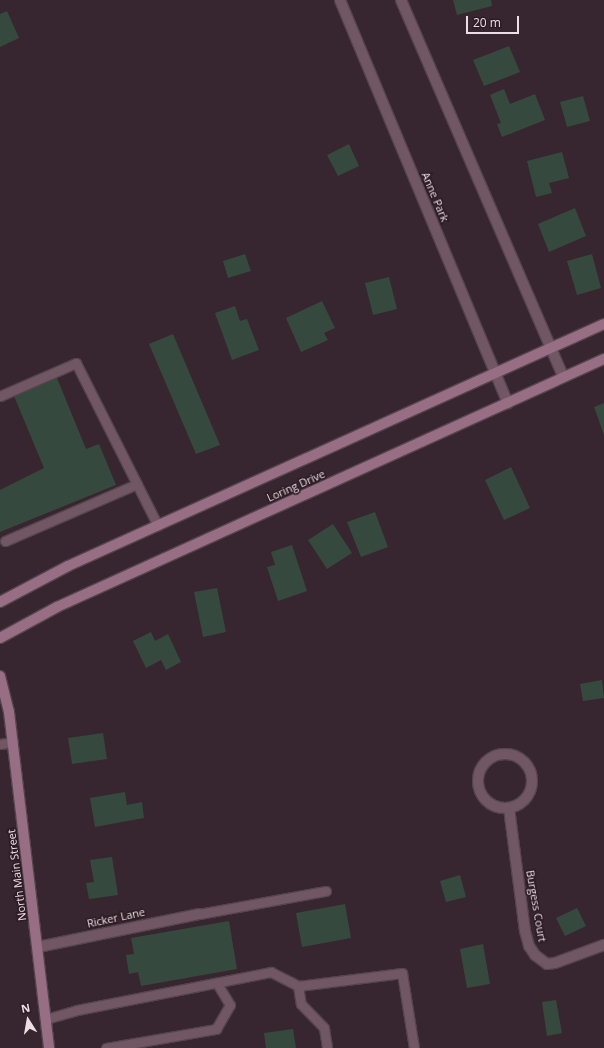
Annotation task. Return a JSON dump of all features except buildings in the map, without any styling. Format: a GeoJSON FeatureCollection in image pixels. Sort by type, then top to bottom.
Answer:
{"type":"FeatureCollection","features":[{"type":"Feature","properties":{"kind":"street","name":"Anne Park"},"geometry":{"type":"LineString","coordinates":[[340,0],[508,403]]}},
{"type":"Feature","properties":{"kind":"street"},"geometry":{"type":"LineString","coordinates":[[401,0],[563,377]]}},
{"type":"Feature","properties":{"kind":"street","name":"Loring Drive"},"geometry":{"type":"LineString","coordinates":[[0,602],[61,569],[604,324]]}},
{"type":"Feature","properties":{"kind":"street","name":"Loring Drive"},"geometry":{"type":"LineString","coordinates":[[0,638],[57,607],[604,359]]}},
{"type":"Feature","properties":{"kind":"street","name":"North Main Street"},"geometry":{"type":"LineString","coordinates":[[0,676],[9,712],[13,742],[49,1048]]}},
{"type":"Feature","properties":{"kind":"street"},"geometry":{"type":"LineString","coordinates":[[503,754],[512,755],[524,762],[532,781],[528,796],[523,802],[509,808],[489,804],[478,785],[478,777],[484,764],[489,759],[503,754]]}},
{"type":"Feature","properties":{"kind":"street","name":"Burgess Court"},"geometry":{"type":"LineString","coordinates":[[509,808],[525,931],[529,946],[535,955],[547,964],[555,963],[604,945]]}},
{"type":"Feature","properties":{"kind":"street","name":"Ricker Lane"},"geometry":{"type":"LineString","coordinates":[[38,947],[199,914]]}},
{"type":"Feature","properties":{"kind":"lane"},"geometry":{"type":"LineString","coordinates":[[0,396],[76,363],[158,526]]}},
{"type":"Feature","properties":{"kind":"lane"},"geometry":{"type":"LineString","coordinates":[[5,541],[137,484]]}},
{"type":"Feature","properties":{"kind":"lane"},"geometry":{"type":"LineString","coordinates":[[0,744],[13,742]]}},
{"type":"Feature","properties":{"kind":"lane"},"geometry":{"type":"LineString","coordinates":[[199,914],[326,891]]}},
{"type":"Feature","properties":{"kind":"lane"},"geometry":{"type":"LineString","coordinates":[[46,1019],[77,1010],[271,972],[298,986],[402,973],[414,1048]]}},
{"type":"Feature","properties":{"kind":"lane"},"geometry":{"type":"LineString","coordinates":[[106,1048],[216,1029],[230,1005],[217,983]]}},
{"type":"Feature","properties":{"kind":"lane"},"geometry":{"type":"LineString","coordinates":[[298,986],[301,1004],[324,1028],[327,1048]]}}]}
